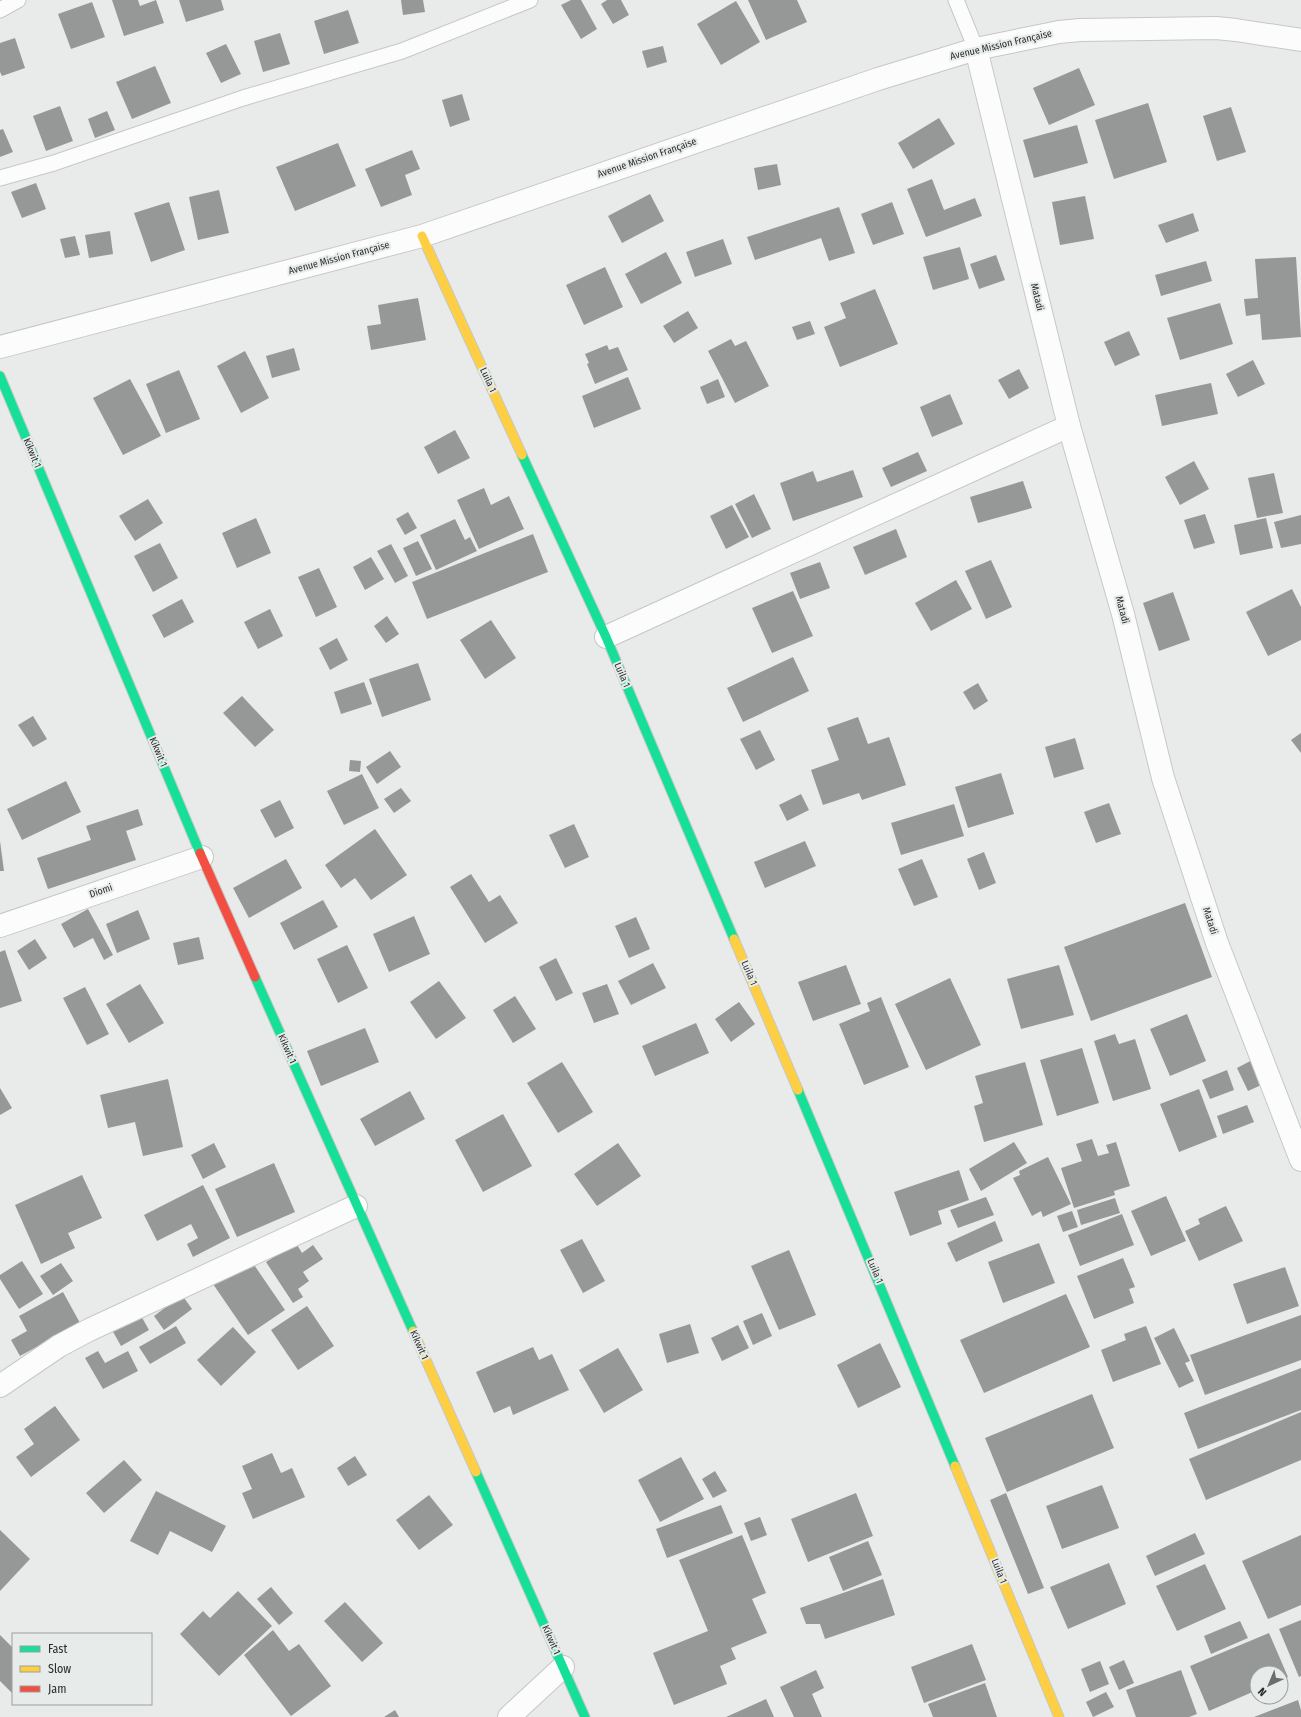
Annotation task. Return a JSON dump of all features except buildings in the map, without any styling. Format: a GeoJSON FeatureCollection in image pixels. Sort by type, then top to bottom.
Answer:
{"type":"FeatureCollection","features":[{"type":"Feature","properties":{"kind":"street","name":"Avenue Mission Française"},"geometry":{"type":"LineString","coordinates":[[0,347],[422,236],[871,82],[976,49],[1059,32],[1080,30],[1216,28],[1301,40]]}},
{"type":"Feature","properties":{"kind":"street","name":"Matadi"},"geometry":{"type":"LineString","coordinates":[[976,49],[1069,426],[1124,614],[1163,778],[1217,943],[1301,1160]]}},
{"type":"Feature","properties":{"kind":"street","name":"Luila 1"},"geometry":{"type":"LineString","coordinates":[[422,236],[606,637],[875,1272],[1060,1717]]}},
{"type":"Feature","properties":{"kind":"street","name":"Kikwit 1"},"geometry":{"type":"LineString","coordinates":[[0,376],[202,857],[356,1206],[585,1717]]}},
{"type":"Feature","properties":{"kind":"street"},"geometry":{"type":"LineString","coordinates":[[606,637],[1069,426]]}},
{"type":"Feature","properties":{"kind":"street","name":"Diomi"},"geometry":{"type":"LineString","coordinates":[[0,926],[202,857]]}},
{"type":"Feature","properties":{"kind":"street"},"geometry":{"type":"LineString","coordinates":[[0,1386],[59,1346],[89,1330],[356,1206]]}},
{"type":"Feature","properties":{"kind":"street"},"geometry":{"type":"LineString","coordinates":[[509,1717],[563,1667]]}},
{"type":"Feature","properties":{"kind":"lane"},"geometry":{"type":"LineString","coordinates":[[0,10],[18,0]]}},
{"type":"Feature","properties":{"kind":"lane"},"geometry":{"type":"LineString","coordinates":[[0,178],[54,163],[243,98],[402,51],[530,0]]}},
{"type":"Feature","properties":{"kind":"lane"},"geometry":{"type":"LineString","coordinates":[[956,0],[976,49]]}},
{"type":"Feature","properties":{"kind":"traffic: fast"},"geometry":{"type":"LineString","coordinates":[[0,376],[200,853]]}},
{"type":"Feature","properties":{"kind":"traffic: fast"},"geometry":{"type":"LineString","coordinates":[[522,455],[606,637],[734,939]]}},
{"type":"Feature","properties":{"kind":"traffic: fast"},"geometry":{"type":"LineString","coordinates":[[255,977],[413,1331]]}},
{"type":"Feature","properties":{"kind":"traffic: fast"},"geometry":{"type":"LineString","coordinates":[[798,1090],[955,1466]]}},
{"type":"Feature","properties":{"kind":"traffic: fast"},"geometry":{"type":"LineString","coordinates":[[476,1472],[585,1717]]}},
{"type":"Feature","properties":{"kind":"traffic: slow"},"geometry":{"type":"LineString","coordinates":[[422,236],[522,455]]}},
{"type":"Feature","properties":{"kind":"traffic: slow"},"geometry":{"type":"LineString","coordinates":[[734,939],[798,1090]]}},
{"type":"Feature","properties":{"kind":"traffic: slow"},"geometry":{"type":"LineString","coordinates":[[413,1331],[476,1472]]}},
{"type":"Feature","properties":{"kind":"traffic: slow"},"geometry":{"type":"LineString","coordinates":[[955,1466],[1059,1717]]}},
{"type":"Feature","properties":{"kind":"traffic: jam"},"geometry":{"type":"LineString","coordinates":[[200,853],[255,977]]}}]}
